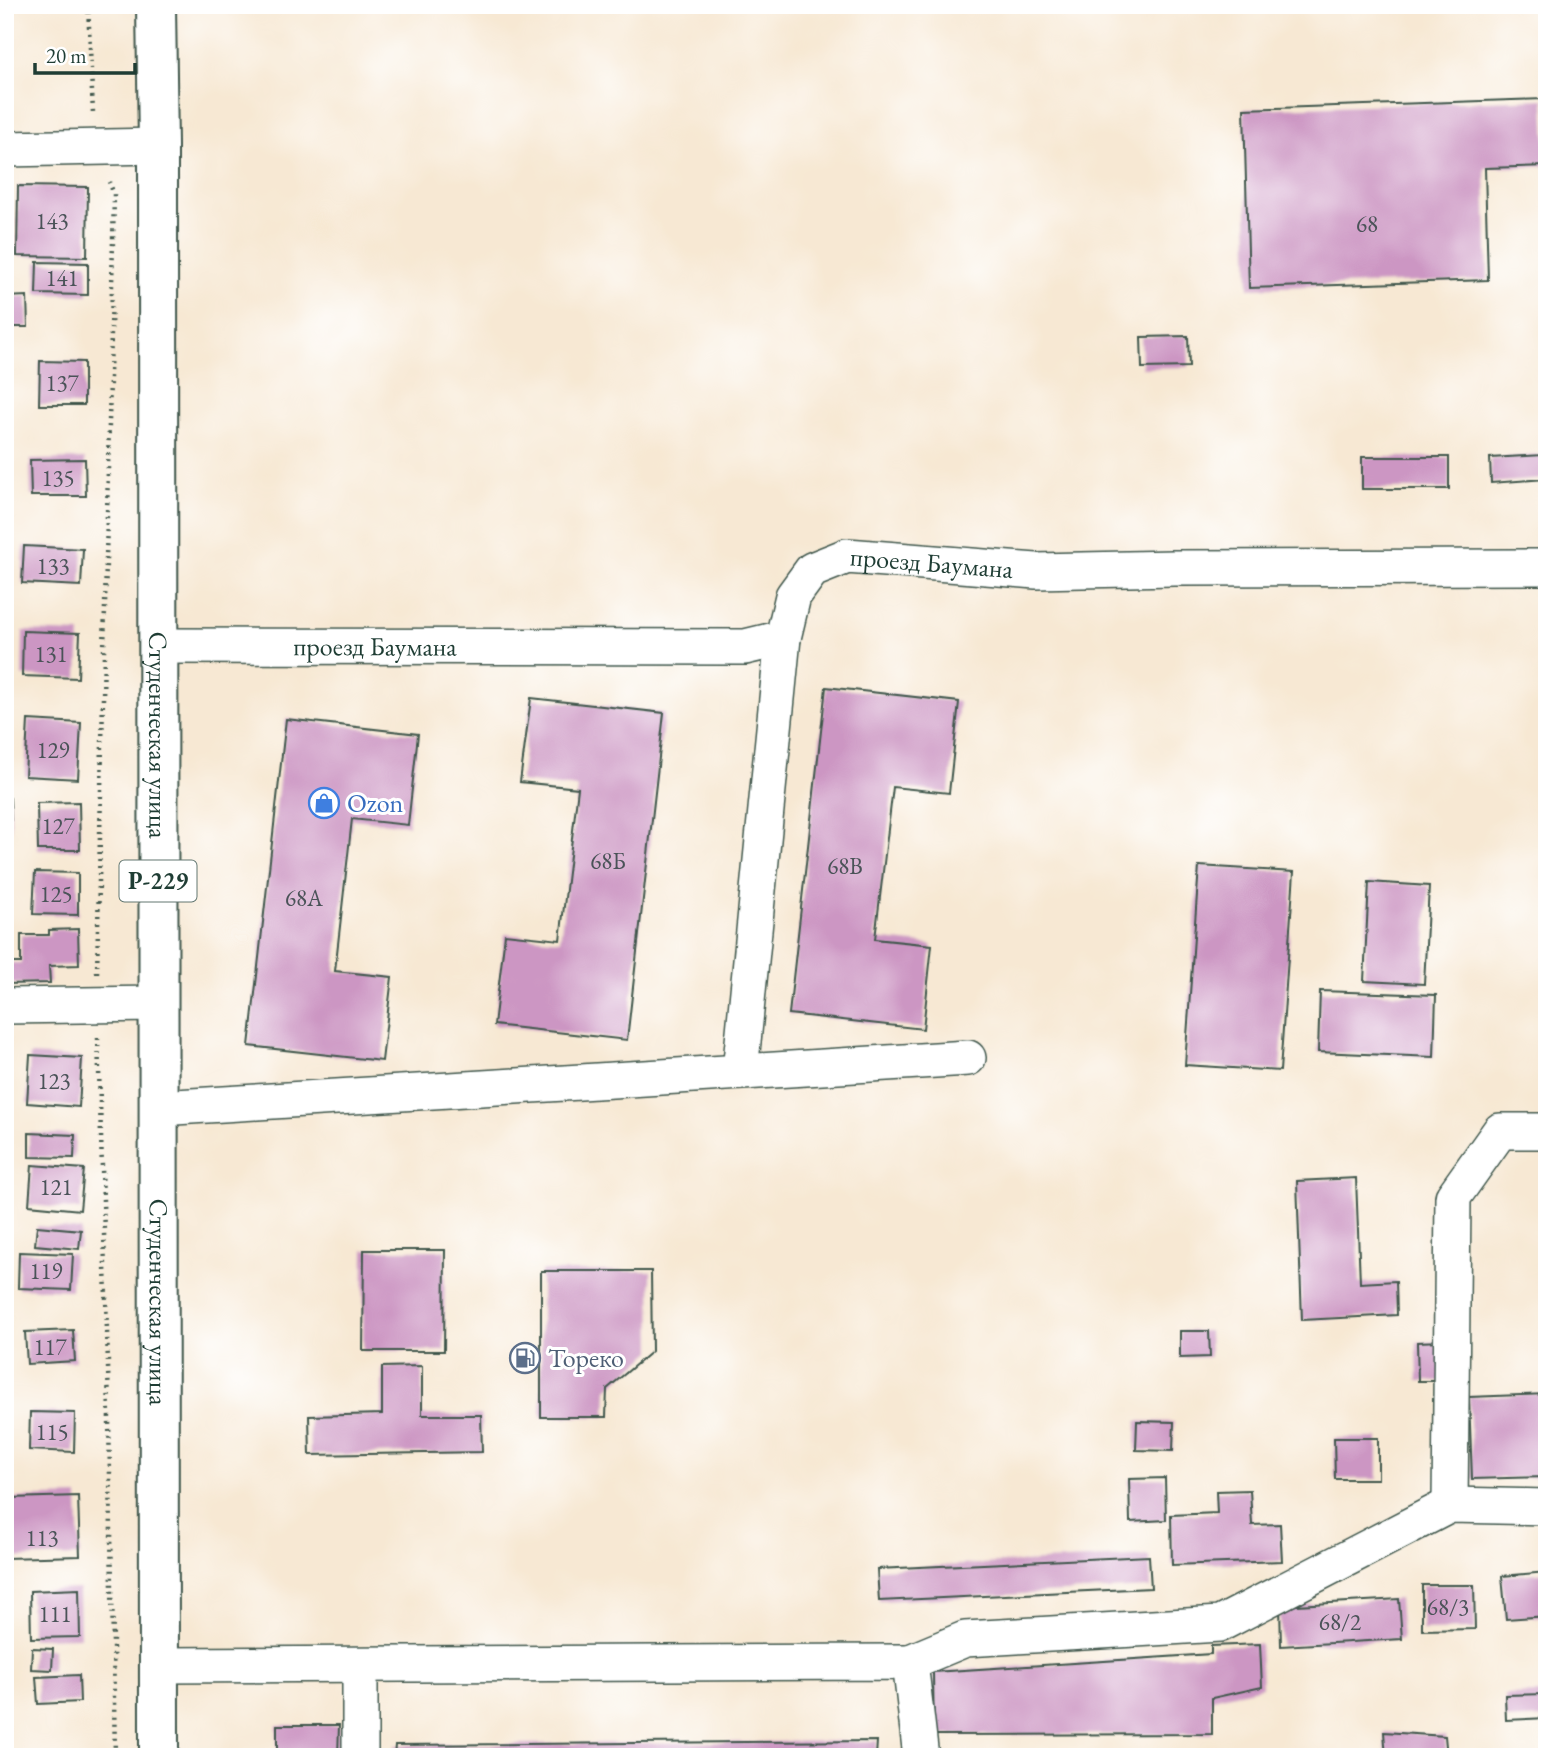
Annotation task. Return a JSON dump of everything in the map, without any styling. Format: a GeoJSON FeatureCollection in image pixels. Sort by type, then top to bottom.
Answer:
{"type":"FeatureCollection","features":[{"type":"Feature","properties":{"kind":"main road","name":"Студенческая улица"},"geometry":{"type":"LineString","coordinates":[[156,5],[159,1757]]}},
{"type":"Feature","properties":{"kind":"street"},"geometry":{"type":"LineString","coordinates":[[5,149],[158,146]]}},
{"type":"Feature","properties":{"kind":"street","name":"проезд Баумана"},"geometry":{"type":"LineString","coordinates":[[158,646],[745,648],[783,638],[793,596],[812,570],[847,556],[1036,571],[1547,567]]}},
{"type":"Feature","properties":{"kind":"street"},"geometry":{"type":"LineString","coordinates":[[740,1072],[783,638]]}},
{"type":"Feature","properties":{"kind":"street"},"geometry":{"type":"LineString","coordinates":[[5,1006],[159,1004]]}},
{"type":"Feature","properties":{"kind":"street"},"geometry":{"type":"LineString","coordinates":[[159,1108],[968,1058]]}},
{"type":"Feature","properties":{"kind":"street"},"geometry":{"type":"LineString","coordinates":[[1450,1505],[1453,1196],[1500,1132],[1547,1131]]}},
{"type":"Feature","properties":{"kind":"street"},"geometry":{"type":"LineString","coordinates":[[159,1665],[910,1662],[965,1639],[1220,1624],[1450,1505],[1547,1507]]}},
{"type":"Feature","properties":{"kind":"street"},"geometry":{"type":"LineString","coordinates":[[910,1662],[921,1757]]}},
{"type":"Feature","properties":{"kind":"street"},"geometry":{"type":"LineString","coordinates":[[360,1665],[360,1757]]}},
{"type":"Feature","properties":{"kind":"path"},"geometry":{"type":"LineString","coordinates":[[88,5],[94,147],[114,194],[97,1005],[108,1363],[115,1757]]}},
{"type":"Feature","properties":{"kind":"building"},"geometry":{"type":"Polygon","coordinates":[[[1544,99],[1547,166],[1485,168],[1488,280],[1249,288],[1244,109],[1544,99]]]}},
{"type":"Feature","properties":{"kind":"building"},"geometry":{"type":"Polygon","coordinates":[[[18,186],[88,187],[87,257],[17,256],[18,186]]]}},
{"type":"Feature","properties":{"kind":"building"},"geometry":{"type":"Polygon","coordinates":[[[37,262],[88,263],[88,295],[36,294],[37,262]]]}},
{"type":"Feature","properties":{"kind":"building"},"geometry":{"type":"Polygon","coordinates":[[[27,296],[28,327],[5,327],[5,297],[27,296]]]}},
{"type":"Feature","properties":{"kind":"building"},"geometry":{"type":"Polygon","coordinates":[[[1188,336],[1189,367],[1142,368],[1141,337],[1188,336]]]}},
{"type":"Feature","properties":{"kind":"building"},"geometry":{"type":"Polygon","coordinates":[[[40,361],[84,362],[84,405],[39,405],[40,361]]]}},
{"type":"Feature","properties":{"kind":"building"},"geometry":{"type":"Polygon","coordinates":[[[1544,455],[1545,479],[1491,483],[1490,458],[1544,455]]]}},
{"type":"Feature","properties":{"kind":"building"},"geometry":{"type":"Polygon","coordinates":[[[1362,457],[1449,457],[1449,489],[1362,489],[1362,457]]]}},
{"type":"Feature","properties":{"kind":"building"},"geometry":{"type":"Polygon","coordinates":[[[85,459],[86,496],[31,496],[30,460],[85,459]]]}},
{"type":"Feature","properties":{"kind":"building"},"geometry":{"type":"Polygon","coordinates":[[[24,546],[83,549],[81,586],[22,583],[24,546]]]}},
{"type":"Feature","properties":{"kind":"building"},"geometry":{"type":"Polygon","coordinates":[[[1542,628],[1547,628],[1547,692],[1545,692],[1542,628]]]}},
{"type":"Feature","properties":{"kind":"building"},"geometry":{"type":"Polygon","coordinates":[[[23,631],[80,633],[78,678],[22,676],[23,631]]]}},
{"type":"Feature","properties":{"kind":"building"},"geometry":{"type":"Polygon","coordinates":[[[826,687],[959,702],[949,793],[893,787],[875,939],[932,945],[923,1029],[789,1014],[826,687]]]}},
{"type":"Feature","properties":{"kind":"building"},"geometry":{"type":"Polygon","coordinates":[[[531,698],[664,713],[627,1040],[494,1025],[505,934],[560,940],[578,788],[520,782],[531,698]]]}},
{"type":"Feature","properties":{"kind":"building"},"geometry":{"type":"Polygon","coordinates":[[[286,719],[418,734],[408,825],[352,819],[335,971],[392,977],[382,1061],[249,1046],[286,719]]]}},
{"type":"Feature","properties":{"kind":"building"},"geometry":{"type":"Polygon","coordinates":[[[28,720],[81,723],[78,779],[25,776],[28,720]]]}},
{"type":"Feature","properties":{"kind":"building"},"geometry":{"type":"Polygon","coordinates":[[[5,798],[10,798],[11,830],[5,830],[5,798]]]}},
{"type":"Feature","properties":{"kind":"building"},"geometry":{"type":"Polygon","coordinates":[[[79,802],[80,850],[38,850],[37,803],[79,802]]]}},
{"type":"Feature","properties":{"kind":"building"},"geometry":{"type":"Polygon","coordinates":[[[1199,866],[1294,872],[1280,1071],[1185,1065],[1199,866]]]}},
{"type":"Feature","properties":{"kind":"building"},"geometry":{"type":"Polygon","coordinates":[[[35,872],[78,873],[78,915],[33,914],[35,872]]]}},
{"type":"Feature","properties":{"kind":"building"},"geometry":{"type":"Polygon","coordinates":[[[1369,882],[1429,886],[1424,984],[1364,981],[1369,882]]]}},
{"type":"Feature","properties":{"kind":"building"},"geometry":{"type":"Polygon","coordinates":[[[78,929],[79,965],[49,966],[50,983],[5,984],[5,963],[21,963],[21,935],[49,935],[49,930],[78,929]]]}},
{"type":"Feature","properties":{"kind":"building"},"geometry":{"type":"Polygon","coordinates":[[[1320,991],[1436,995],[1434,1057],[1318,1052],[1320,991]]]}},
{"type":"Feature","properties":{"kind":"building"},"geometry":{"type":"Polygon","coordinates":[[[30,1055],[82,1058],[79,1107],[27,1103],[30,1055]]]}},
{"type":"Feature","properties":{"kind":"building"},"geometry":{"type":"Polygon","coordinates":[[[29,1133],[75,1135],[74,1158],[29,1157],[29,1133]]]}},
{"type":"Feature","properties":{"kind":"building"},"geometry":{"type":"Polygon","coordinates":[[[32,1165],[84,1169],[80,1210],[29,1205],[32,1165]]]}},
{"type":"Feature","properties":{"kind":"building"},"geometry":{"type":"Polygon","coordinates":[[[1356,1178],[1360,1283],[1396,1281],[1397,1315],[1302,1320],[1297,1181],[1356,1178]]]}},
{"type":"Feature","properties":{"kind":"building"},"geometry":{"type":"Polygon","coordinates":[[[37,1226],[81,1230],[79,1249],[35,1245],[37,1226]]]}},
{"type":"Feature","properties":{"kind":"building"},"geometry":{"type":"Polygon","coordinates":[[[364,1250],[445,1250],[444,1351],[363,1351],[364,1250]]]}},
{"type":"Feature","properties":{"kind":"building"},"geometry":{"type":"Polygon","coordinates":[[[19,1252],[73,1254],[71,1290],[18,1288],[19,1252]]]}},
{"type":"Feature","properties":{"kind":"building"},"geometry":{"type":"Polygon","coordinates":[[[541,1271],[651,1271],[652,1351],[607,1389],[606,1417],[541,1417],[541,1271]]]}},
{"type":"Feature","properties":{"kind":"building"},"geometry":{"type":"Polygon","coordinates":[[[73,1330],[75,1361],[27,1364],[25,1332],[73,1330]]]}},
{"type":"Feature","properties":{"kind":"building"},"geometry":{"type":"Polygon","coordinates":[[[1180,1331],[1209,1331],[1210,1357],[1180,1358],[1180,1331]]]}},
{"type":"Feature","properties":{"kind":"building"},"geometry":{"type":"Polygon","coordinates":[[[1442,1341],[1443,1381],[1418,1381],[1417,1342],[1442,1341]]]}},
{"type":"Feature","properties":{"kind":"building"},"geometry":{"type":"Polygon","coordinates":[[[422,1366],[422,1415],[481,1415],[482,1452],[310,1455],[309,1416],[382,1414],[382,1367],[422,1366]]]}},
{"type":"Feature","properties":{"kind":"building"},"geometry":{"type":"Polygon","coordinates":[[[1547,1394],[1547,1477],[1472,1479],[1469,1397],[1547,1394]]]}},
{"type":"Feature","properties":{"kind":"building"},"geometry":{"type":"Polygon","coordinates":[[[30,1412],[75,1413],[74,1452],[29,1450],[30,1412]]]}},
{"type":"Feature","properties":{"kind":"building"},"geometry":{"type":"Polygon","coordinates":[[[1137,1421],[1174,1422],[1173,1451],[1136,1450],[1137,1421]]]}},
{"type":"Feature","properties":{"kind":"building"},"geometry":{"type":"Polygon","coordinates":[[[1334,1438],[1378,1438],[1378,1479],[1335,1479],[1334,1438]]]}},
{"type":"Feature","properties":{"kind":"building"},"geometry":{"type":"Polygon","coordinates":[[[1165,1478],[1166,1520],[1130,1522],[1129,1479],[1165,1478]]]}},
{"type":"Feature","properties":{"kind":"building"},"geometry":{"type":"Polygon","coordinates":[[[1250,1490],[1252,1525],[1280,1524],[1282,1561],[1172,1565],[1171,1515],[1217,1513],[1216,1491],[1250,1490]]]}},
{"type":"Feature","properties":{"kind":"building"},"geometry":{"type":"Polygon","coordinates":[[[78,1496],[80,1556],[5,1558],[5,1520],[11,1520],[10,1498],[78,1496]]]}},
{"type":"Feature","properties":{"kind":"building"},"geometry":{"type":"Polygon","coordinates":[[[1149,1556],[1151,1588],[879,1601],[877,1569],[1149,1556]]]}},
{"type":"Feature","properties":{"kind":"building"},"geometry":{"type":"Polygon","coordinates":[[[1547,1572],[1547,1616],[1506,1619],[1502,1576],[1547,1572]]]}},
{"type":"Feature","properties":{"kind":"building"},"geometry":{"type":"Polygon","coordinates":[[[1422,1585],[1474,1585],[1475,1629],[1422,1630],[1422,1585]]]}},
{"type":"Feature","properties":{"kind":"building"},"geometry":{"type":"Polygon","coordinates":[[[79,1589],[80,1637],[31,1638],[30,1591],[79,1589]]]}},
{"type":"Feature","properties":{"kind":"building"},"geometry":{"type":"Polygon","coordinates":[[[1399,1599],[1402,1639],[1281,1646],[1280,1606],[1399,1599]]]}},
{"type":"Feature","properties":{"kind":"building"},"geometry":{"type":"Polygon","coordinates":[[[1260,1644],[1262,1687],[1212,1698],[1212,1734],[934,1735],[933,1672],[1211,1654],[1211,1646],[1260,1644]]]}},
{"type":"Feature","properties":{"kind":"building"},"geometry":{"type":"Polygon","coordinates":[[[32,1648],[53,1649],[52,1670],[31,1669],[32,1648]]]}},
{"type":"Feature","properties":{"kind":"building"},"geometry":{"type":"Polygon","coordinates":[[[79,1675],[80,1702],[38,1704],[36,1677],[79,1675]]]}},
{"type":"Feature","properties":{"kind":"building"},"geometry":{"type":"Polygon","coordinates":[[[1547,1694],[1547,1718],[1506,1720],[1505,1695],[1547,1694]]]}},
{"type":"Feature","properties":{"kind":"building"},"geometry":{"type":"Polygon","coordinates":[[[277,1725],[339,1725],[338,1757],[277,1757],[277,1725]]]}},
{"type":"Feature","properties":{"kind":"building"},"geometry":{"type":"Polygon","coordinates":[[[1384,1732],[1445,1736],[1447,1757],[1386,1757],[1384,1732]]]}},
{"type":"Feature","properties":{"kind":"building"},"geometry":{"type":"Polygon","coordinates":[[[877,1741],[876,1757],[394,1757],[395,1745],[877,1741]]]}},
{"type":"Feature","properties":{"kind":"place","name":"Ozon"},"geometry":{"type":"Point","coordinates":[324,803]}},
{"type":"Feature","properties":{"kind":"place","name":"Тореко"},"geometry":{"type":"Point","coordinates":[525,1358]}}]}
